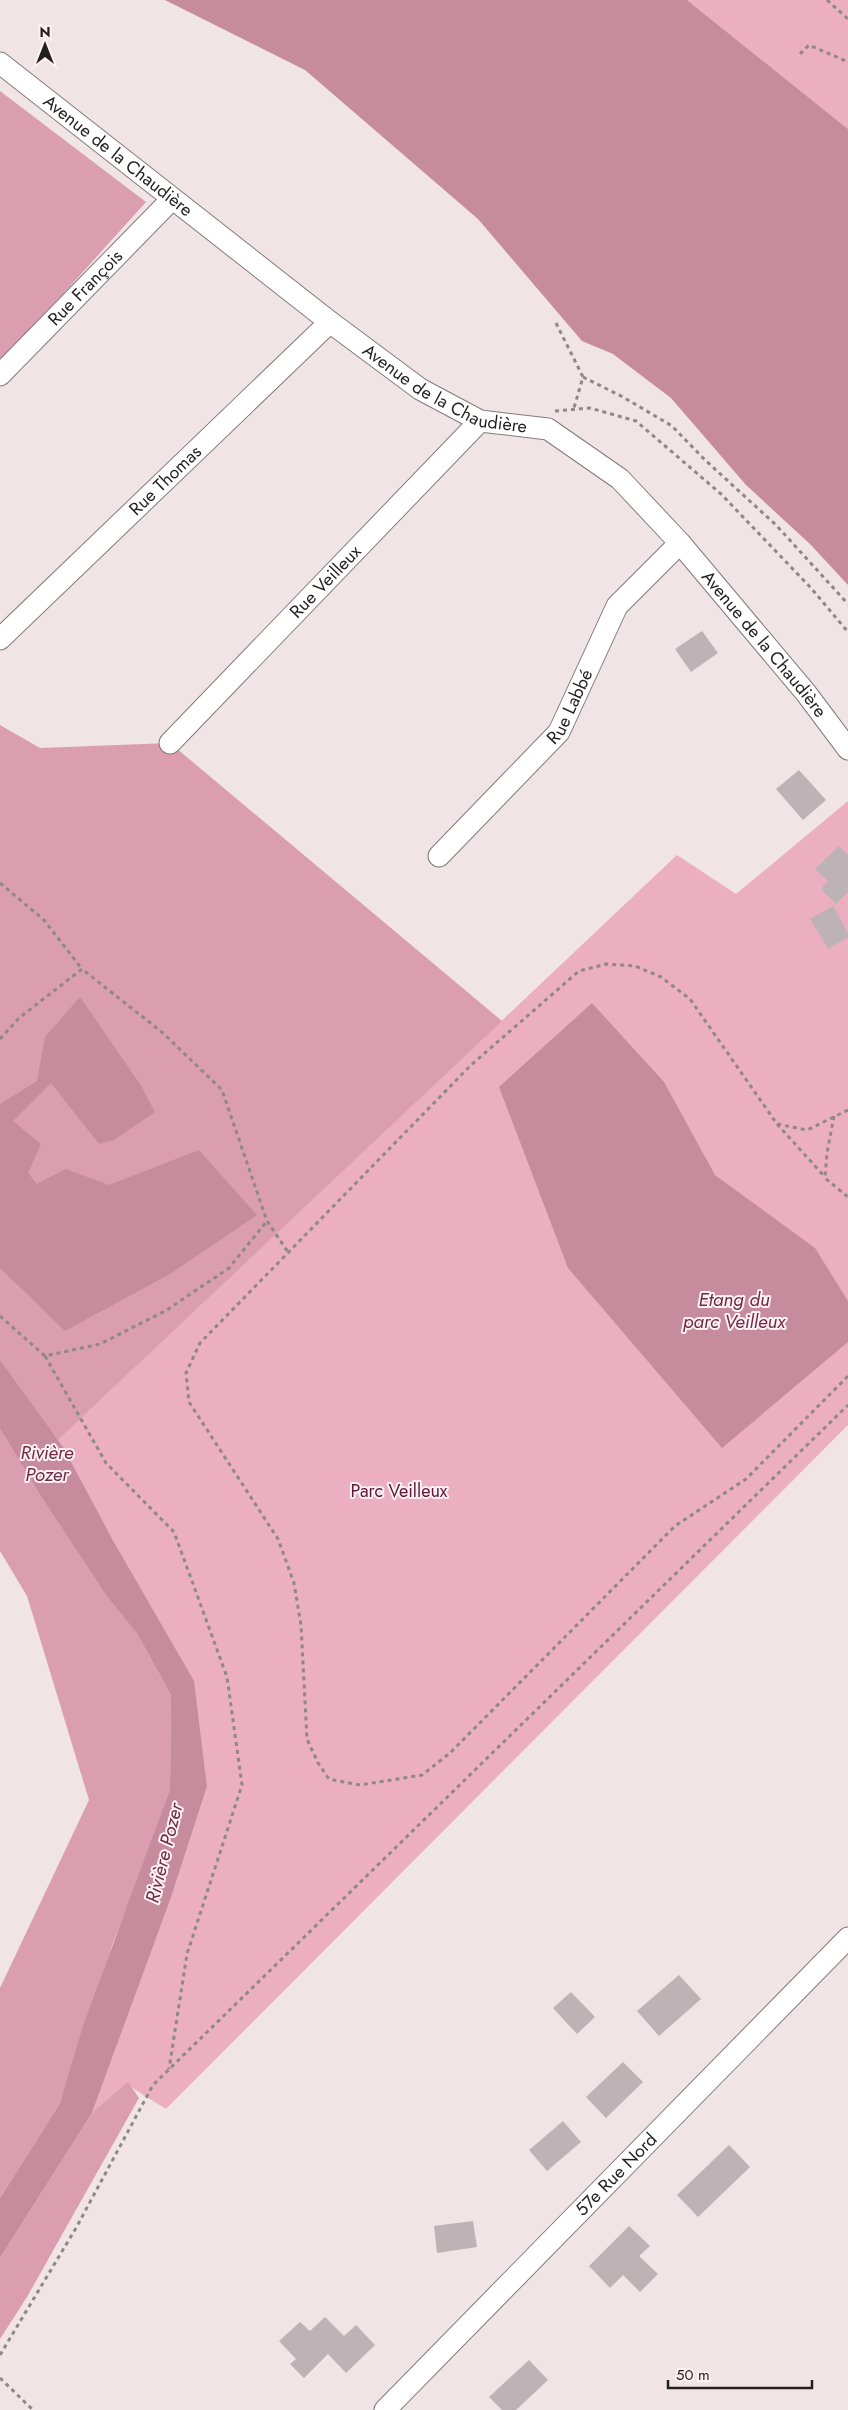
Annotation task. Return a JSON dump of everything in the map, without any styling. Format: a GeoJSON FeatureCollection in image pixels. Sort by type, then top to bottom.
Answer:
{"type":"FeatureCollection","features":[{"type":"Feature","properties":{"kind":"street","name":"Avenue de la Chaudière"},"geometry":{"type":"LineString","coordinates":[[0,63],[330,322],[420,389],[480,422],[548,430],[620,479],[680,543],[806,694],[848,749]]}},
{"type":"Feature","properties":{"kind":"street","name":"Rue François"},"geometry":{"type":"LineString","coordinates":[[0,375],[172,199]]}},
{"type":"Feature","properties":{"kind":"street","name":"Rue Thomas"},"geometry":{"type":"LineString","coordinates":[[0,639],[330,322]]}},
{"type":"Feature","properties":{"kind":"street","name":"Rue Veilleux"},"geometry":{"type":"LineString","coordinates":[[170,743],[480,422]]}},
{"type":"Feature","properties":{"kind":"street","name":"Rue Labbé"},"geometry":{"type":"LineString","coordinates":[[439,856],[559,732],[616,606],[680,543]]}},
{"type":"Feature","properties":{"kind":"street","name":"57e Rue Nord"},"geometry":{"type":"LineString","coordinates":[[385,2410],[848,1938]]}},
{"type":"Feature","properties":{"kind":"path"},"geometry":{"type":"LineString","coordinates":[[827,0],[848,19]]}},
{"type":"Feature","properties":{"kind":"path"},"geometry":{"type":"LineString","coordinates":[[800,54],[809,45],[848,62]]}},
{"type":"Feature","properties":{"kind":"path"},"geometry":{"type":"LineString","coordinates":[[556,324],[584,377],[624,397],[672,426],[776,525],[848,604]]}},
{"type":"Feature","properties":{"kind":"path"},"geometry":{"type":"LineString","coordinates":[[584,377],[573,408],[590,408],[636,422],[721,494],[811,588],[848,632]]}},
{"type":"Feature","properties":{"kind":"path"},"geometry":{"type":"LineString","coordinates":[[0,883],[44,920],[82,969],[163,1033],[222,1090],[267,1222],[288,1252]]}},
{"type":"Feature","properties":{"kind":"path"},"geometry":{"type":"LineString","coordinates":[[848,1197],[825,1178],[777,1124],[690,999],[661,977],[635,966],[606,964],[579,970],[471,1065],[288,1252],[200,1343],[186,1373],[189,1402],[278,1539],[294,1583],[301,1625],[307,1739],[318,1763],[329,1779],[360,1785],[422,1775],[450,1753],[675,1526],[746,1479],[848,1376]]}},
{"type":"Feature","properties":{"kind":"path"},"geometry":{"type":"LineString","coordinates":[[0,1039],[19,1018],[82,969]]}},
{"type":"Feature","properties":{"kind":"path"},"geometry":{"type":"LineString","coordinates":[[777,1124],[807,1130],[848,1110]]}},
{"type":"Feature","properties":{"kind":"path"},"geometry":{"type":"LineString","coordinates":[[825,1178],[827,1153],[834,1116]]}},
{"type":"Feature","properties":{"kind":"path"},"geometry":{"type":"LineString","coordinates":[[45,1356],[100,1344],[167,1310],[229,1268],[267,1222]]}},
{"type":"Feature","properties":{"kind":"path"},"geometry":{"type":"LineString","coordinates":[[0,1316],[45,1356],[106,1462],[174,1532],[227,1677],[242,1785],[188,1954],[169,2070]]}},
{"type":"Feature","properties":{"kind":"path"},"geometry":{"type":"LineString","coordinates":[[0,2355],[76,2228],[153,2085],[848,1405]]}},
{"type":"Feature","properties":{"kind":"path"},"geometry":{"type":"LineString","coordinates":[[0,2378],[33,2410]]}},
{"type":"Feature","properties":{"kind":"green space"},"geometry":{"type":"Polygon","coordinates":[[[687,0],[848,0],[848,129],[687,0]]]}},
{"type":"Feature","properties":{"kind":"green space","name":"Parc Veilleux"},"geometry":{"type":"Polygon","coordinates":[[[848,801],[848,1425],[166,2109],[131,2087],[92,2113],[166,1910],[207,1788],[115,1544],[58,1440],[677,855],[736,894],[848,801]]]}},
{"type":"Feature","properties":{"kind":"shaded area"},"geometry":{"type":"Polygon","coordinates":[[[0,91],[146,202],[0,364],[0,91]]]}},
{"type":"Feature","properties":{"kind":"shaded area"},"geometry":{"type":"Polygon","coordinates":[[[0,725],[40,748],[170,743],[502,1021],[58,1440],[0,1367],[0,725]]]}},
{"type":"Feature","properties":{"kind":"shaded area"},"geometry":{"type":"Polygon","coordinates":[[[0,1424],[136,1632],[171,1695],[170,1789],[114,1940],[60,2103],[0,2198],[0,1988],[89,1800],[27,1596],[0,1551],[0,1424]]]}},
{"type":"Feature","properties":{"kind":"shaded area"},"geometry":{"type":"Polygon","coordinates":[[[128,2082],[139,2098],[27,2297],[0,2339],[0,2258],[92,2113],[128,2082]]]}},
{"type":"Feature","properties":{"kind":"water"},"geometry":{"type":"Polygon","coordinates":[[[165,0],[687,0],[848,129],[848,585],[811,545],[746,485],[671,398],[613,354],[582,341],[478,219],[305,70],[165,0]]]}},
{"type":"Feature","properties":{"kind":"water"},"geometry":{"type":"Polygon","coordinates":[[[80,997],[140,1084],[155,1112],[114,1140],[99,1144],[51,1083],[13,1121],[41,1144],[28,1173],[37,1184],[66,1169],[109,1185],[199,1150],[257,1215],[170,1274],[65,1331],[0,1268],[0,1104],[37,1081],[45,1037],[80,997]]]}},
{"type":"Feature","properties":{"kind":"water","name":"Etang du parc Veilleux"},"geometry":{"type":"Polygon","coordinates":[[[592,1003],[664,1082],[715,1175],[815,1248],[848,1301],[848,1342],[722,1448],[568,1268],[499,1087],[592,1003]]]}},
{"type":"Feature","properties":{"kind":"water","name":"Rivière Pozer"},"geometry":{"type":"Polygon","coordinates":[[[0,1360],[63,1447],[115,1544],[194,1681],[207,1787],[170,1900],[92,2113],[0,2258],[0,2198],[60,2103],[83,2026],[170,1789],[171,1695],[136,1632],[107,1596],[41,1496],[0,1428],[0,1360]]]}},
{"type":"Feature","properties":{"kind":"building"},"geometry":{"type":"Polygon","coordinates":[[[702,631],[718,653],[691,672],[675,649],[702,631]]]}},
{"type":"Feature","properties":{"kind":"building"},"geometry":{"type":"Polygon","coordinates":[[[799,770],[826,800],[803,820],[776,789],[799,770]]]}},
{"type":"Feature","properties":{"kind":"building"},"geometry":{"type":"Polygon","coordinates":[[[839,846],[848,855],[848,892],[836,904],[821,889],[828,881],[815,869],[839,846]]]}},
{"type":"Feature","properties":{"kind":"building"},"geometry":{"type":"Polygon","coordinates":[[[833,906],[848,933],[848,937],[828,949],[810,919],[833,906]]]}},
{"type":"Feature","properties":{"kind":"building"},"geometry":{"type":"Polygon","coordinates":[[[679,1975],[701,1999],[659,2036],[637,2011],[679,1975]]]}},
{"type":"Feature","properties":{"kind":"building"},"geometry":{"type":"Polygon","coordinates":[[[571,1992],[595,2017],[577,2034],[553,2008],[571,1992]]]}},
{"type":"Feature","properties":{"kind":"building"},"geometry":{"type":"Polygon","coordinates":[[[623,2062],[643,2082],[606,2118],[586,2097],[623,2062]]]}},
{"type":"Feature","properties":{"kind":"building"},"geometry":{"type":"Polygon","coordinates":[[[563,2121],[581,2142],[547,2171],[529,2150],[563,2121]]]}},
{"type":"Feature","properties":{"kind":"building"},"geometry":{"type":"Polygon","coordinates":[[[729,2145],[750,2167],[698,2217],[677,2195],[729,2145]]]}},
{"type":"Feature","properties":{"kind":"building"},"geometry":{"type":"Polygon","coordinates":[[[473,2221],[477,2247],[437,2253],[434,2226],[473,2221]]]}},
{"type":"Feature","properties":{"kind":"building"},"geometry":{"type":"Polygon","coordinates":[[[629,2226],[650,2246],[639,2256],[658,2274],[640,2292],[623,2275],[610,2288],[589,2266],[629,2226]]]}},
{"type":"Feature","properties":{"kind":"building"},"geometry":{"type":"Polygon","coordinates":[[[325,2317],[344,2336],[356,2325],[375,2345],[346,2373],[328,2354],[304,2378],[290,2364],[296,2359],[279,2341],[300,2322],[310,2331],[325,2317]]]}},
{"type":"Feature","properties":{"kind":"building"},"geometry":{"type":"Polygon","coordinates":[[[529,2360],[548,2380],[516,2410],[502,2410],[489,2397],[529,2360]]]}}]}
